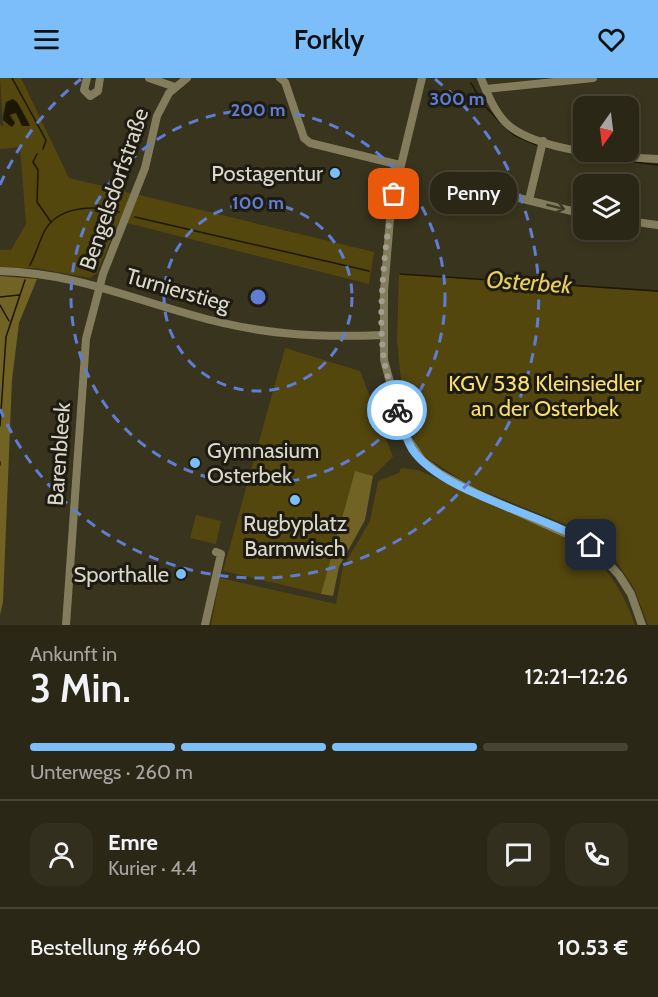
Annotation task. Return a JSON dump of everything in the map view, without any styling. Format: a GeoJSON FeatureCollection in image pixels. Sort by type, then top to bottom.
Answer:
{"type":"FeatureCollection","features":[{"type":"Feature","properties":{"kind":"street"},"geometry":{"type":"LineString","coordinates":[[87,78],[84,90],[90,96],[98,91],[100,78]]}},
{"type":"Feature","properties":{"kind":"street"},"geometry":{"type":"LineString","coordinates":[[149,78],[175,87]]}},
{"type":"Feature","properties":{"kind":"street","name":"Bengelsdorfstraße"},"geometry":{"type":"LineString","coordinates":[[99,286],[145,168],[157,116],[175,87],[187,78]]}},
{"type":"Feature","properties":{"kind":"street"},"geometry":{"type":"LineString","coordinates":[[280,78],[285,82],[304,138],[310,143],[400,165]]}},
{"type":"Feature","properties":{"kind":"street"},"geometry":{"type":"LineString","coordinates":[[422,78],[400,165],[386,255],[382,335],[384,360],[404,433],[422,460],[476,493],[591,545],[620,575],[631,594],[642,625]]}},
{"type":"Feature","properties":{"kind":"street"},"geometry":{"type":"LineString","coordinates":[[481,78],[506,123],[523,134],[599,156],[658,159]]}},
{"type":"Feature","properties":{"kind":"street"},"geometry":{"type":"LineString","coordinates":[[486,90],[593,78]]}},
{"type":"Feature","properties":{"kind":"street"},"geometry":{"type":"LineString","coordinates":[[529,200],[543,141]]}},
{"type":"Feature","properties":{"kind":"street"},"geometry":{"type":"LineString","coordinates":[[486,190],[573,211]]}},
{"type":"Feature","properties":{"kind":"street"},"geometry":{"type":"LineString","coordinates":[[639,222],[658,225]]}},
{"type":"Feature","properties":{"kind":"street","name":"Turnierstieg"},"geometry":{"type":"LineString","coordinates":[[0,271],[34,272],[68,277],[194,316],[271,334],[318,337],[382,335]]}},
{"type":"Feature","properties":{"kind":"street","name":"Barenbleek"},"geometry":{"type":"LineString","coordinates":[[66,625],[84,358],[99,286]]}},
{"type":"Feature","properties":{"kind":"street"},"geometry":{"type":"LineString","coordinates":[[205,625],[221,554],[216,552]]}},
{"type":"Feature","properties":{"kind":"green space"},"geometry":{"type":"Polygon","coordinates":[[[0,78],[21,78],[69,178],[374,252],[369,284],[119,221],[97,273],[90,278],[35,268],[0,268],[0,250],[11,250],[26,224],[20,147],[0,149],[0,124],[3,127],[2,118],[9,126],[15,123],[10,113],[16,113],[20,121],[30,124],[17,102],[6,102],[2,116],[0,78]]]}},
{"type":"Feature","properties":{"kind":"green space","name":"KGV 538 Kleinsiedler an der Osterbek"},"geometry":{"type":"Polygon","coordinates":[[[399,273],[658,292],[658,625],[648,625],[634,588],[612,555],[592,535],[471,486],[421,454],[408,428],[400,371],[397,340],[399,273]]]}},
{"type":"Feature","properties":{"kind":"green space"},"geometry":{"type":"Polygon","coordinates":[[[285,348],[360,371],[393,457],[373,476],[355,472],[321,594],[223,571],[285,348]]]}},
{"type":"Feature","properties":{"kind":"green space","name":"KGV 538 Kleinsiedler an der Osterbek"},"geometry":{"type":"Polygon","coordinates":[[[401,468],[418,470],[586,547],[615,583],[635,625],[211,625],[220,578],[336,604],[343,567],[370,521],[378,481],[399,473],[401,468]]]}},
{"type":"Feature","properties":{"kind":"green space"},"geometry":{"type":"Polygon","coordinates":[[[196,515],[221,521],[216,544],[190,538],[196,515]]]}},
{"type":"Feature","properties":{"kind":"shaded area"},"geometry":{"type":"Polygon","coordinates":[[[13,99],[30,126],[22,126],[16,113],[9,115],[15,123],[12,127],[3,120],[6,102],[13,99]]]}},
{"type":"Feature","properties":{"kind":"shaded area"},"geometry":{"type":"Polygon","coordinates":[[[0,276],[37,279],[19,323],[12,380],[3,602],[0,615],[0,276]]]}},
{"type":"Feature","properties":{"kind":"shaded area"},"geometry":{"type":"Polygon","coordinates":[[[355,471],[373,476],[365,520],[339,567],[333,596],[321,594],[355,471]]]}},
{"type":"Feature","properties":{"kind":"waterway"},"geometry":{"type":"LineString","coordinates":[[12,78],[46,140],[43,149]]}},
{"type":"Feature","properties":{"kind":"waterway"},"geometry":{"type":"LineString","coordinates":[[471,83],[483,104],[501,123]]}},
{"type":"Feature","properties":{"kind":"waterway"},"geometry":{"type":"LineString","coordinates":[[504,126],[514,135],[537,145]]}},
{"type":"Feature","properties":{"kind":"waterway"},"geometry":{"type":"LineString","coordinates":[[37,154],[33,162],[38,170],[37,202],[51,222]]}},
{"type":"Feature","properties":{"kind":"waterway"},"geometry":{"type":"LineString","coordinates":[[635,162],[658,165]]}},
{"type":"Feature","properties":{"kind":"waterway","name":"Osterbek"},"geometry":{"type":"LineString","coordinates":[[30,265],[46,228],[63,214],[85,208],[119,212]]}},
{"type":"Feature","properties":{"kind":"waterway","name":"Osterbek"},"geometry":{"type":"LineString","coordinates":[[135,217],[369,271]]}},
{"type":"Feature","properties":{"kind":"waterway","name":"Osterbek"},"geometry":{"type":"LineString","coordinates":[[400,274],[658,291]]}},
{"type":"Feature","properties":{"kind":"waterway","name":"Osterbek"},"geometry":{"type":"LineString","coordinates":[[0,426],[6,337],[25,280]]}},
{"type":"Feature","properties":{"kind":"waterway","name":"Osterbek"},"geometry":{"type":"LineString","coordinates":[[0,297],[19,295]]}},
{"type":"Feature","properties":{"kind":"waterway","name":"Osterbek"},"geometry":{"type":"LineString","coordinates":[[0,305],[9,321]]}},
{"type":"Feature","properties":{"kind":"way so far"},"geometry":{"type":"LineString","coordinates":[[394,194],[386,255],[382,335],[384,360],[397,410]]}},
{"type":"Feature","properties":{"kind":"place","name":"Postagentur"},"geometry":{"type":"Point","coordinates":[335,173]}},
{"type":"Feature","properties":{"kind":"place","name":"Penny"},"geometry":{"type":"Point","coordinates":[394,194]}},
{"type":"Feature","properties":{"kind":"place","name":"Gymnasium Osterbek"},"geometry":{"type":"Point","coordinates":[195,463]}},
{"type":"Feature","properties":{"kind":"place","name":"Rugbyplatz Barmwisch"},"geometry":{"type":"Point","coordinates":[295,500]}},
{"type":"Feature","properties":{"kind":"place","name":"Sporthalle"},"geometry":{"type":"Point","coordinates":[181,574]}},
{"type":"Feature","properties":{"kind":"route"},"geometry":{"type":"LineString","coordinates":[[397,410],[412,449],[439,473],[476,493],[583,539],[591,545]]}}]}
